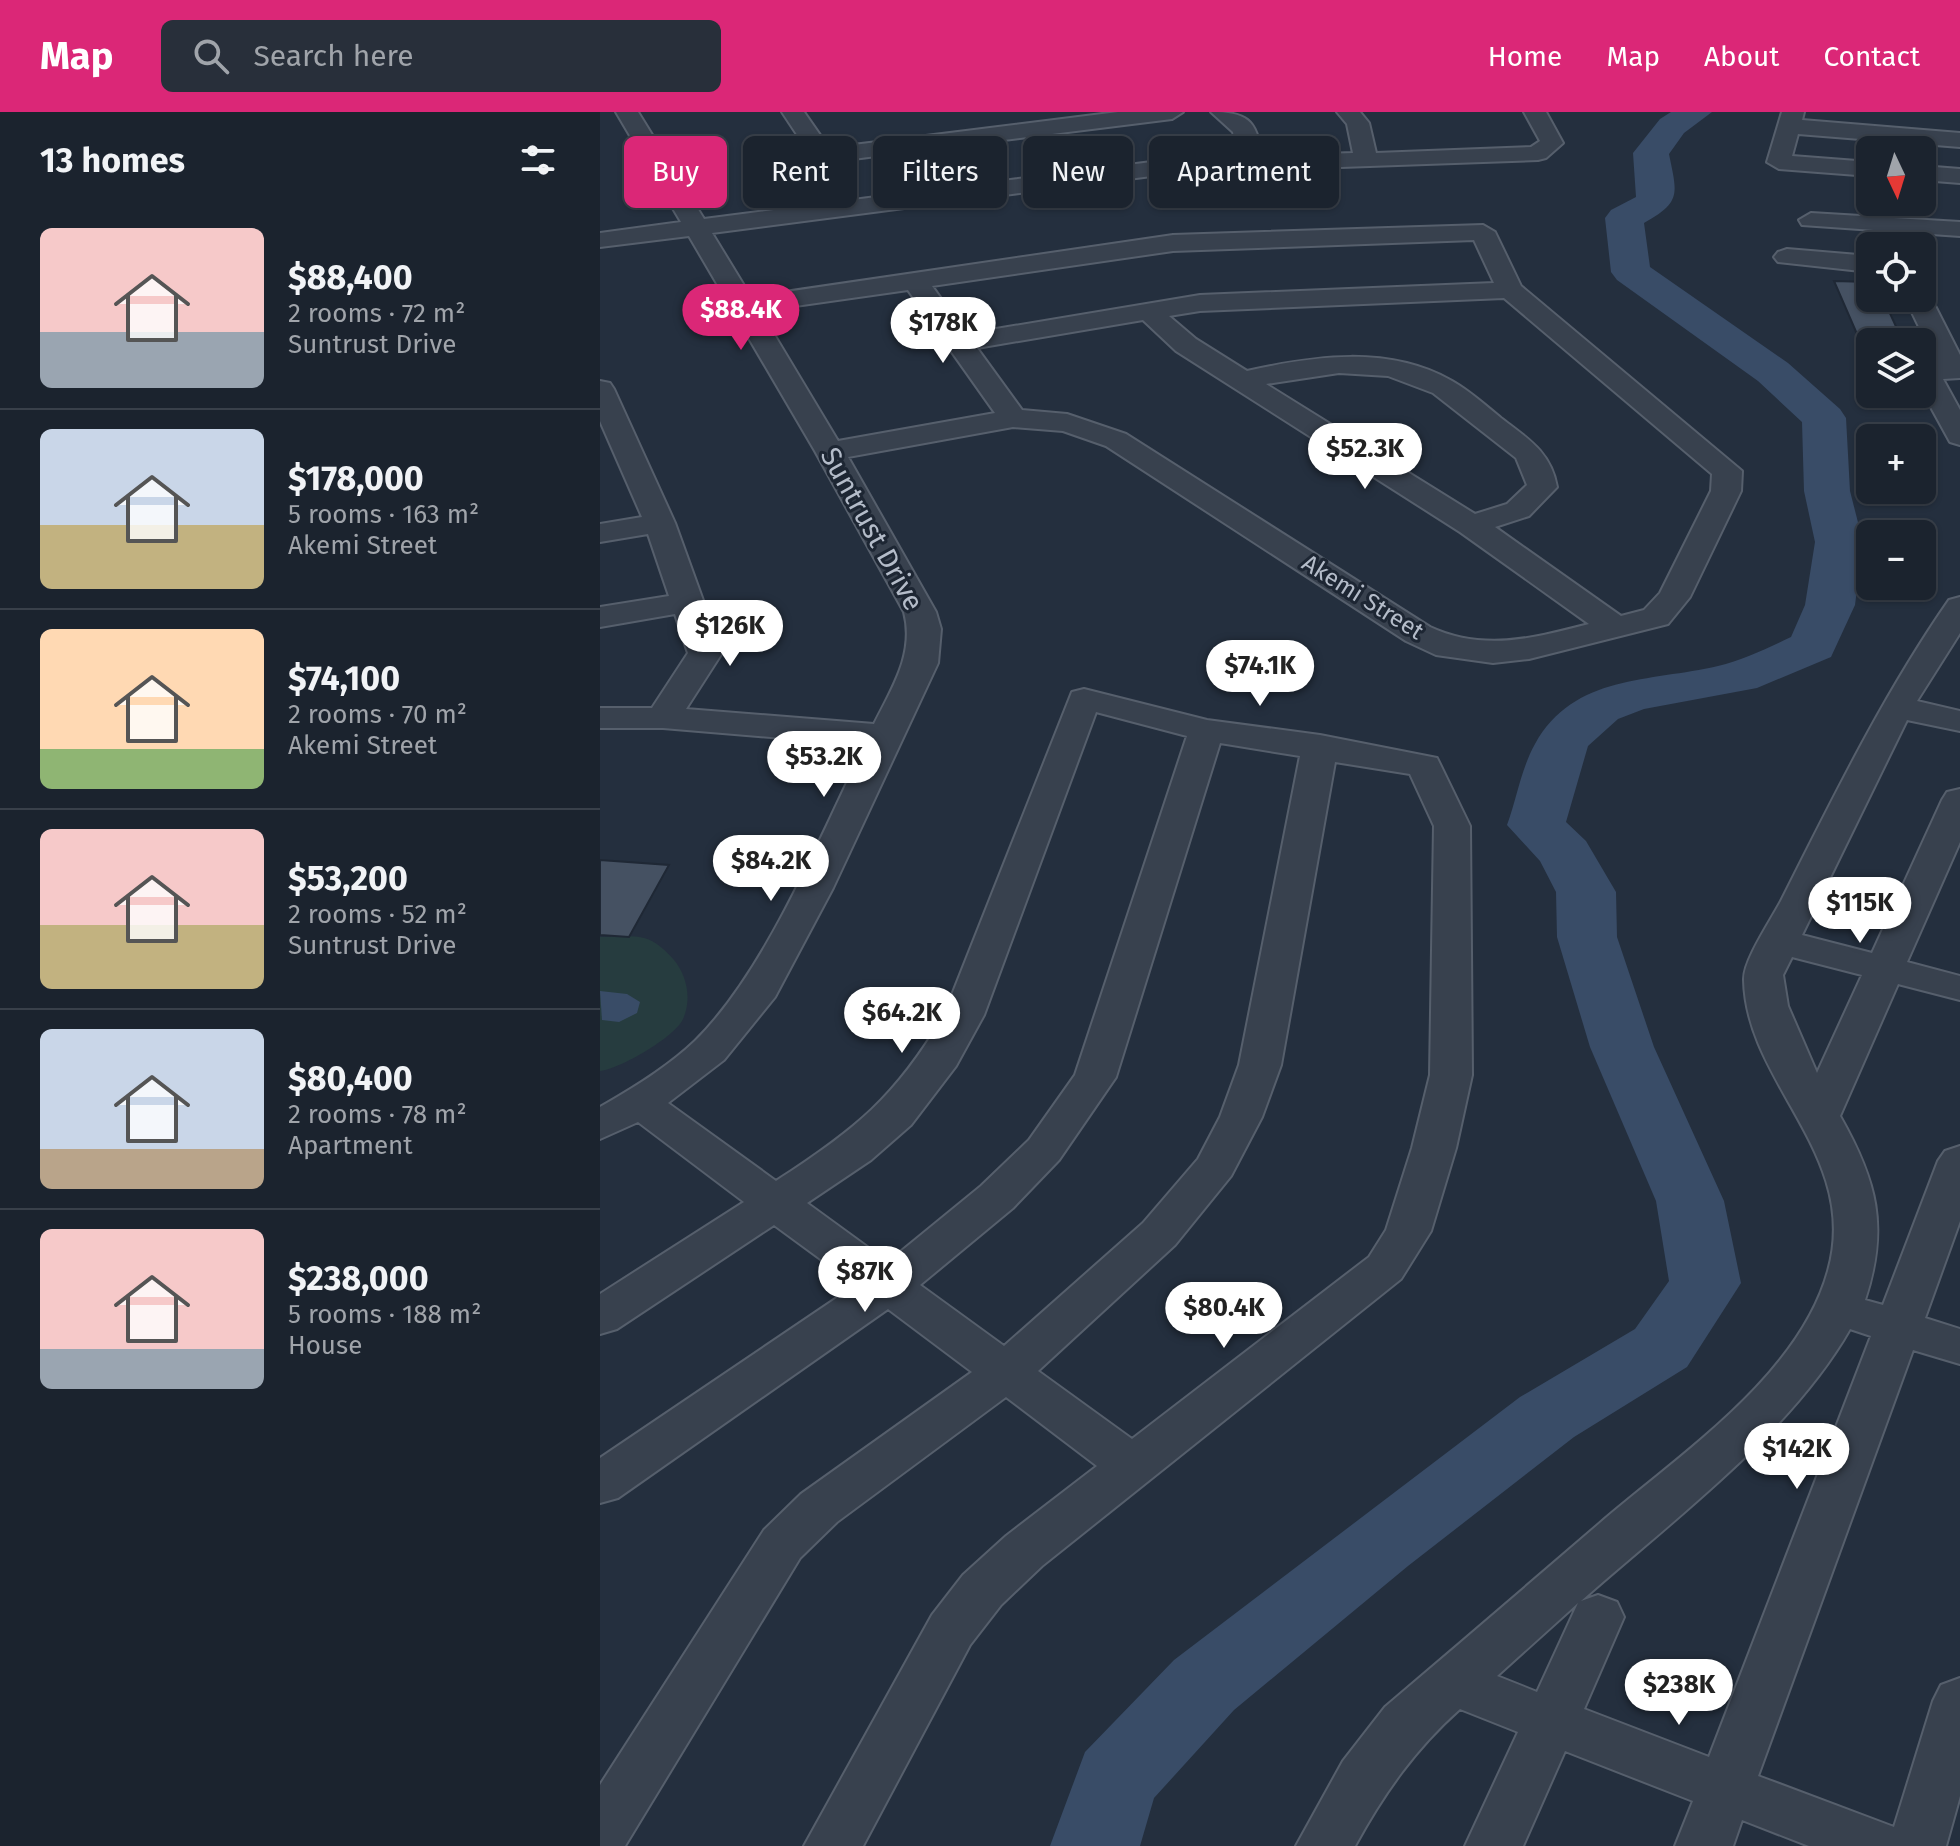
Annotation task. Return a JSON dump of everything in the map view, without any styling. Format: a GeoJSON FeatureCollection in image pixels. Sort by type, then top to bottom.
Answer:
{"type":"FeatureCollection","features":[{"type":"Feature","properties":{"kind":"street","name":"Suntrust Drive"},"geometry":{"type":"LineString","coordinates":[[600,1125],[640,1103],[709,1051],[755,997],[888,736],[921,663],[925,629],[920,612],[830,451],[627,112]]}},
{"type":"Feature","properties":{"kind":"street"},"geometry":{"type":"LineString","coordinates":[[857,152],[1172,112]]}},
{"type":"Feature","properties":{"kind":"street"},"geometry":{"type":"LineString","coordinates":[[1222,112],[1245,128],[1248,136]]}},
{"type":"Feature","properties":{"kind":"street"},"geometry":{"type":"LineString","coordinates":[[1348,112],[1358,123],[1366,159]]}},
{"type":"Feature","properties":{"kind":"street"},"geometry":{"type":"LineString","coordinates":[[1339,160],[1538,153],[1552,143],[1535,112]]}},
{"type":"Feature","properties":{"kind":"street"},"geometry":{"type":"LineString","coordinates":[[803,114],[813,136]]}},
{"type":"Feature","properties":{"kind":"street"},"geometry":{"type":"LineString","coordinates":[[1856,168],[1779,162],[1791,119],[1960,140]]}},
{"type":"Feature","properties":{"kind":"street"},"geometry":{"type":"LineString","coordinates":[[857,206],[1149,169]]}},
{"type":"Feature","properties":{"kind":"street"},"geometry":{"type":"LineString","coordinates":[[1936,174],[1960,176]]}},
{"type":"Feature","properties":{"kind":"street"},"geometry":{"type":"LineString","coordinates":[[600,240],[840,208]]}},
{"type":"Feature","properties":{"kind":"street"},"geometry":{"type":"LineString","coordinates":[[1811,220],[1960,229]]}},
{"type":"Feature","properties":{"kind":"street","name":"Akemi Street"},"geometry":{"type":"LineString","coordinates":[[830,451],[1013,418],[1067,423],[1116,440],[1418,634],[1448,648],[1493,653],[1529,649],[1656,617],[1674,597],[1726,491],[1727,471],[1510,290],[1483,232],[1173,243],[915,281]]}},
{"type":"Feature","properties":{"kind":"street"},"geometry":{"type":"LineString","coordinates":[[1787,257],[1856,263]]}},
{"type":"Feature","properties":{"kind":"street"},"geometry":{"type":"LineString","coordinates":[[743,306],[915,281],[1013,418]]}},
{"type":"Feature","properties":{"kind":"street"},"geometry":{"type":"LineString","coordinates":[[959,343],[1200,303],[1510,290]]}},
{"type":"Feature","properties":{"kind":"street"},"geometry":{"type":"LineString","coordinates":[[1149,312],[1186,345],[1471,525],[1615,627]]}},
{"type":"Feature","properties":{"kind":"street"},"geometry":{"type":"LineString","coordinates":[[1926,312],[1957,370],[1925,371],[1958,427]]}},
{"type":"Feature","properties":{"kind":"street"},"geometry":{"type":"LineString","coordinates":[[1241,381],[1298,367],[1347,365],[1395,368],[1436,383],[1528,451],[1540,469],[1542,487],[1518,510],[1471,525]]}},
{"type":"Feature","properties":{"kind":"street"},"geometry":{"type":"LineString","coordinates":[[603,401],[660,523],[690,602],[705,653],[663,718]]}},
{"type":"Feature","properties":{"kind":"street"},"geometry":{"type":"LineString","coordinates":[[600,463],[631,458]]}},
{"type":"Feature","properties":{"kind":"street"},"geometry":{"type":"LineString","coordinates":[[600,533],[660,523]]}},
{"type":"Feature","properties":{"kind":"street"},"geometry":{"type":"LineString","coordinates":[[600,617],[690,602]]}},
{"type":"Feature","properties":{"kind":"street"},"geometry":{"type":"LineString","coordinates":[[1325,1846],[1363,1778],[1405,1724],[1767,1407],[1806,1363],[1840,1309],[1856,1251],[1856,1207],[1846,1171],[1776,1035],[1764,999],[1763,975],[1896,707],[1960,607]]}},
{"type":"Feature","properties":{"kind":"street"},"geometry":{"type":"LineString","coordinates":[[600,1317],[856,1150],[896,1115],[935,1066],[964,1015],[1084,699],[1206,730],[1320,746],[1424,766],[1452,826],[1451,1075],[1434,1148],[1408,1231],[1385,1268],[1024,1551],[982,1590],[951,1630],[833,1846]]}},
{"type":"Feature","properties":{"kind":"street"},"geometry":{"type":"LineString","coordinates":[[1896,707],[1960,721]]}},
{"type":"Feature","properties":{"kind":"street"},"geometry":{"type":"LineString","coordinates":[[600,718],[663,718],[888,736]]}},
{"type":"Feature","properties":{"kind":"street"},"geometry":{"type":"LineString","coordinates":[[600,1484],[887,1287],[997,1197],[1077,1107],[1095,1077],[1206,730]]}},
{"type":"Feature","properties":{"kind":"street"},"geometry":{"type":"LineString","coordinates":[[600,1835],[782,1544],[819,1508],[1006,1372],[1159,1234],[1191,1200],[1216,1166],[1241,1117],[1260,1065],[1320,746]]}},
{"type":"Feature","properties":{"kind":"street"},"geometry":{"type":"LineString","coordinates":[[1819,1116],[1960,800]]}},
{"type":"Feature","properties":{"kind":"street"},"geometry":{"type":"LineString","coordinates":[[1778,941],[1960,988]]}},
{"type":"Feature","properties":{"kind":"street"},"geometry":{"type":"LineString","coordinates":[[640,1103],[1133,1466]]}},
{"type":"Feature","properties":{"kind":"street"},"geometry":{"type":"LineString","coordinates":[[1704,1846],[1960,1161]]}},
{"type":"Feature","properties":{"kind":"street"},"geometry":{"type":"LineString","coordinates":[[1840,1309],[1960,1347]]}},
{"type":"Feature","properties":{"kind":"street"},"geometry":{"type":"LineString","coordinates":[[1494,1846],[1598,1617]]}},
{"type":"Feature","properties":{"kind":"street"},"geometry":{"type":"LineString","coordinates":[[1453,1683],[1875,1846]]}},
{"type":"Feature","properties":{"kind":"street"},"geometry":{"type":"LineString","coordinates":[[1917,1846],[1960,1701]]}},
{"type":"Feature","properties":{"kind":"green space"},"geometry":{"type":"Polygon","coordinates":[[[600,937],[639,937],[656,944],[678,966],[688,996],[683,1019],[669,1034],[633,1058],[600,1071],[600,937]]]}},
{"type":"Feature","properties":{"kind":"water"},"geometry":{"type":"Polygon","coordinates":[[[600,991],[627,994],[640,1002],[637,1013],[619,1022],[602,1020],[600,991]]]}},
{"type":"Feature","properties":{"kind":"building"},"geometry":{"type":"Polygon","coordinates":[[[1834,281],[1856,282],[1856,312],[1889,312],[1897,328],[1856,328],[1856,332],[1834,281]]]}},
{"type":"Feature","properties":{"kind":"building"},"geometry":{"type":"Polygon","coordinates":[[[600,860],[669,865],[629,937],[600,935],[600,860]]]}},
{"type":"Feature","properties":{"kind":"waterway"},"geometry":{"type":"LineString","coordinates":[[1095,1846],[1116,1779],[1204,1685],[1380,1544],[1547,1417],[1661,1348],[1705,1283],[1690,1201],[1622,1047],[1587,937],[1586,892],[1565,853],[1536,825],[1561,746],[1582,720],[1619,699],[1727,680],[1813,646],[1830,605],[1839,542],[1827,491],[1824,418],[1773,372],[1631,272],[1624,218],[1654,202],[1656,182],[1651,153],[1672,126],[1695,112]]}}]}
